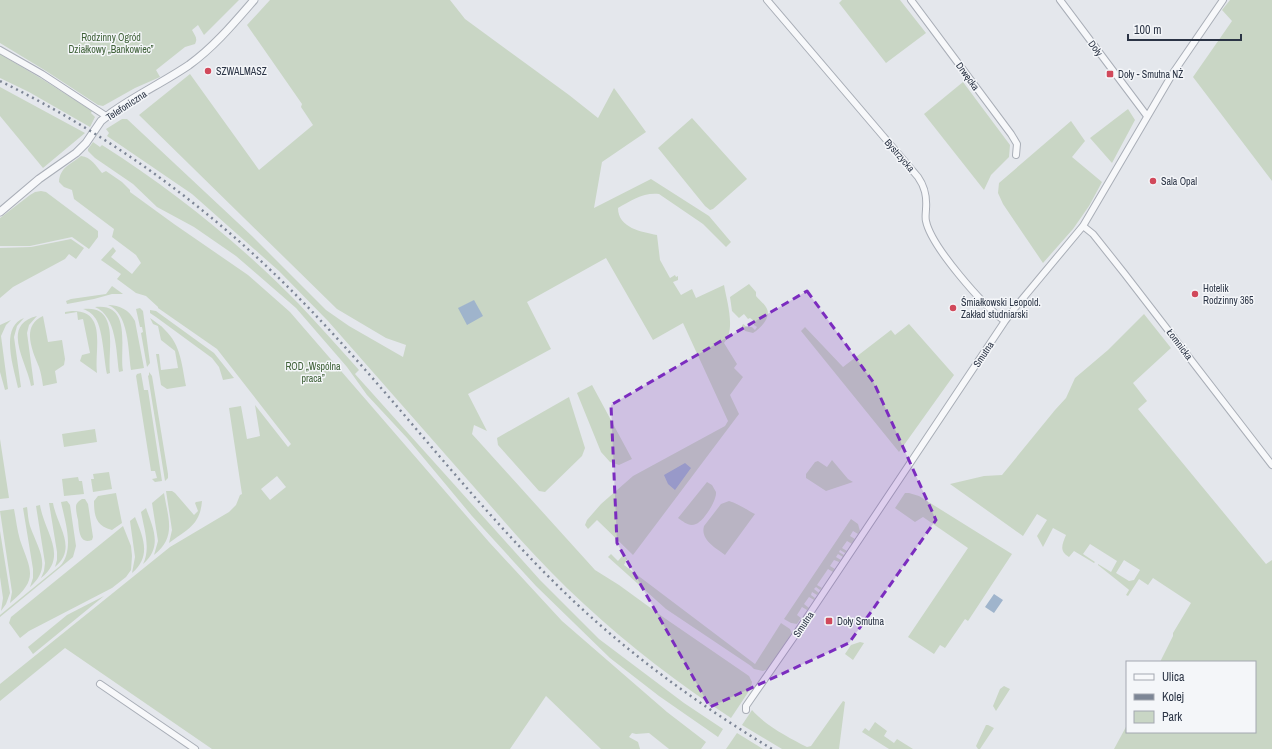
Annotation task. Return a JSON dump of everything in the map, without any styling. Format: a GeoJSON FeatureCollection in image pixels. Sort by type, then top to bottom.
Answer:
{"type":"FeatureCollection","features":[{"type":"Feature","properties":{"kind":"street","name":"Telefoniczna"},"geometry":{"type":"LineString","coordinates":[[0,212],[39,179],[76,154],[106,116],[190,64],[223,35],[254,0]]}},
{"type":"Feature","properties":{"kind":"street","name":"Bystrzycka"},"geometry":{"type":"LineString","coordinates":[[767,0],[918,177],[926,192],[925,220],[932,237],[948,261],[977,295],[1005,321]]}},
{"type":"Feature","properties":{"kind":"street","name":"Drwęcka"},"geometry":{"type":"LineString","coordinates":[[911,0],[1011,134],[1017,144],[1016,154]]}},
{"type":"Feature","properties":{"kind":"street","name":"Doły"},"geometry":{"type":"LineString","coordinates":[[1060,0],[1147,116]]}},
{"type":"Feature","properties":{"kind":"street","name":"Smutna"},"geometry":{"type":"LineString","coordinates":[[746,710],[746,706],[792,640],[1005,321],[1083,226],[1178,64],[1223,0]]}},
{"type":"Feature","properties":{"kind":"street"},"geometry":{"type":"LineString","coordinates":[[0,50],[42,74],[106,116]]}},
{"type":"Feature","properties":{"kind":"street","name":"Łomnicka"},"geometry":{"type":"LineString","coordinates":[[1083,226],[1093,234],[1129,279],[1272,465]]}},
{"type":"Feature","properties":{"kind":"street"},"geometry":{"type":"LineString","coordinates":[[100,684],[195,749]]}},
{"type":"Feature","properties":{"kind":"highlighted area"},"geometry":{"type":"Polygon","coordinates":[[[807,291],[874,383],[936,520],[849,643],[710,707],[617,543],[611,405],[807,291]]]}},
{"type":"Feature","properties":{"kind":"green space","name":"Rodzinny Ogród Działkowy „Bankowiec”"},"geometry":{"type":"Polygon","coordinates":[[[0,0],[239,0],[204,35],[198,25],[192,30],[196,39],[195,44],[185,47],[156,70],[160,77],[135,88],[103,106],[98,105],[0,43],[0,0]]]}},
{"type":"Feature","properties":{"kind":"green space"},"geometry":{"type":"Polygon","coordinates":[[[270,0],[450,0],[465,19],[598,118],[614,88],[646,132],[602,162],[594,208],[651,179],[709,216],[731,242],[726,247],[703,224],[659,194],[648,194],[632,200],[618,208],[619,215],[626,225],[657,235],[660,260],[670,278],[675,275],[676,277],[678,276],[678,280],[673,282],[681,295],[692,289],[696,298],[724,285],[730,323],[728,337],[724,343],[737,364],[734,368],[743,377],[730,395],[739,414],[633,555],[597,520],[588,529],[585,525],[587,520],[601,504],[633,476],[725,426],[728,421],[683,323],[653,340],[606,258],[527,302],[551,349],[468,394],[487,431],[474,425],[472,434],[595,570],[619,585],[749,676],[752,682],[751,688],[731,718],[692,692],[637,650],[575,596],[518,537],[328,321],[279,271],[192,194],[107,136],[109,133],[106,129],[122,119],[127,119],[252,236],[326,310],[349,326],[403,357],[406,345],[386,338],[337,309],[139,115],[190,74],[259,170],[313,125],[301,107],[302,104],[247,25],[270,0]]]}},
{"type":"Feature","properties":{"kind":"green space"},"geometry":{"type":"Polygon","coordinates":[[[842,0],[900,0],[926,33],[886,63],[839,3],[842,0]]]}},
{"type":"Feature","properties":{"kind":"green space"},"geometry":{"type":"Polygon","coordinates":[[[1230,0],[1272,0],[1272,181],[1193,77],[1232,21],[1222,10],[1230,0]]]}},
{"type":"Feature","properties":{"kind":"green space"},"geometry":{"type":"Polygon","coordinates":[[[0,54],[92,111],[91,113],[95,117],[90,127],[29,92],[0,78],[0,54]]]}},
{"type":"Feature","properties":{"kind":"green space"},"geometry":{"type":"Polygon","coordinates":[[[963,82],[1010,145],[1009,157],[991,175],[984,190],[924,114],[963,82]]]}},
{"type":"Feature","properties":{"kind":"green space"},"geometry":{"type":"Polygon","coordinates":[[[0,87],[85,133],[43,168],[0,116],[0,87]]]}},
{"type":"Feature","properties":{"kind":"green space"},"geometry":{"type":"Polygon","coordinates":[[[1128,109],[1135,120],[1112,163],[1090,138],[1128,109]]]}},
{"type":"Feature","properties":{"kind":"green space"},"geometry":{"type":"Polygon","coordinates":[[[692,118],[747,179],[710,210],[705,206],[658,148],[692,118]]]}},
{"type":"Feature","properties":{"kind":"green space"},"geometry":{"type":"Polygon","coordinates":[[[1071,121],[1085,141],[1072,157],[1102,182],[1089,206],[1073,229],[1043,263],[1003,204],[998,193],[999,183],[1071,121]]]}},
{"type":"Feature","properties":{"kind":"green space"},"geometry":{"type":"Polygon","coordinates":[[[93,142],[100,147],[102,145],[128,162],[180,199],[229,239],[276,281],[306,311],[359,370],[355,374],[540,580],[599,639],[684,703],[723,729],[718,737],[659,696],[610,658],[536,586],[472,516],[407,438],[367,395],[347,367],[296,308],[236,256],[194,227],[157,207],[133,184],[95,158],[88,151],[93,142]]]}},
{"type":"Feature","properties":{"kind":"green space","name":"ROD „Wspólna praca”"},"geometry":{"type":"Polygon","coordinates":[[[81,156],[88,158],[93,162],[102,173],[106,171],[122,182],[130,190],[130,192],[248,275],[290,312],[489,542],[562,621],[667,712],[706,742],[701,749],[669,749],[649,733],[632,733],[629,737],[638,742],[640,749],[601,749],[546,696],[510,749],[212,749],[65,648],[0,701],[0,684],[170,547],[229,512],[236,505],[240,495],[242,494],[229,408],[241,406],[247,439],[260,436],[255,405],[288,447],[291,444],[217,349],[158,308],[146,296],[136,293],[117,279],[121,274],[101,260],[113,247],[116,251],[111,257],[132,274],[141,263],[136,255],[112,237],[114,229],[74,199],[72,190],[64,187],[59,182],[61,173],[69,164],[81,156]],[[277,476],[261,489],[270,500],[286,487],[277,476]]]}},
{"type":"Feature","properties":{"kind":"green space"},"geometry":{"type":"Polygon","coordinates":[[[41,191],[46,192],[98,231],[98,237],[89,249],[72,237],[30,246],[0,246],[0,218],[30,195],[41,191]]]}},
{"type":"Feature","properties":{"kind":"green space"},"geometry":{"type":"Polygon","coordinates":[[[71,239],[84,248],[76,259],[69,254],[65,259],[13,287],[0,298],[0,248],[31,247],[71,239]]]}},
{"type":"Feature","properties":{"kind":"green space"},"geometry":{"type":"Polygon","coordinates":[[[749,284],[756,292],[756,296],[766,307],[768,312],[764,323],[753,333],[745,331],[742,326],[743,324],[747,327],[752,327],[755,330],[757,327],[754,325],[754,321],[750,318],[748,319],[744,314],[739,318],[732,311],[730,297],[749,284]]]}},
{"type":"Feature","properties":{"kind":"green space"},"geometry":{"type":"Polygon","coordinates":[[[112,286],[123,294],[112,294],[67,304],[66,301],[71,299],[106,294],[112,286]]]}},
{"type":"Feature","properties":{"kind":"green space"},"geometry":{"type":"Polygon","coordinates":[[[108,305],[124,309],[135,321],[144,368],[131,370],[124,324],[115,309],[108,305]]]}},
{"type":"Feature","properties":{"kind":"green space"},"geometry":{"type":"Polygon","coordinates":[[[95,307],[107,307],[115,312],[120,320],[122,329],[123,371],[119,372],[114,335],[108,318],[95,307]]]}},
{"type":"Feature","properties":{"kind":"green space"},"geometry":{"type":"Polygon","coordinates":[[[140,308],[143,311],[150,363],[147,367],[141,333],[143,332],[142,327],[140,327],[136,309],[140,308]]]}},
{"type":"Feature","properties":{"kind":"green space"},"geometry":{"type":"Polygon","coordinates":[[[83,309],[95,309],[103,314],[107,322],[110,331],[110,373],[107,374],[102,339],[97,321],[91,314],[83,309]]]}},
{"type":"Feature","properties":{"kind":"green space"},"geometry":{"type":"Polygon","coordinates":[[[150,310],[156,311],[214,353],[234,378],[223,380],[219,367],[212,358],[150,313],[150,310]]]}},
{"type":"Feature","properties":{"kind":"green space"},"geometry":{"type":"Polygon","coordinates":[[[72,311],[83,312],[91,317],[95,324],[97,333],[97,373],[80,361],[82,355],[90,353],[83,319],[78,320],[77,312],[65,314],[65,312],[72,311]]]}},
{"type":"Feature","properties":{"kind":"green space"},"geometry":{"type":"Polygon","coordinates":[[[1144,314],[1171,348],[1133,383],[1147,401],[1138,409],[1266,564],[1272,560],[1272,749],[1114,749],[1126,727],[1126,733],[1256,733],[1256,661],[1160,661],[1173,636],[1173,633],[1191,603],[1153,578],[1148,585],[1139,579],[1128,596],[1126,595],[1129,590],[1098,565],[1111,572],[1117,561],[1090,544],[1083,554],[1095,562],[1094,563],[1074,551],[1069,557],[1066,555],[1062,548],[1066,535],[1053,528],[1043,547],[1037,536],[1047,520],[1037,514],[1023,536],[950,484],[984,476],[1002,475],[1066,398],[1075,378],[1108,350],[1144,314]],[[1124,560],[1116,573],[1129,581],[1134,580],[1140,570],[1124,560]]]}},
{"type":"Feature","properties":{"kind":"green space"},"geometry":{"type":"Polygon","coordinates":[[[37,316],[29,325],[27,333],[34,385],[31,386],[29,376],[21,356],[18,336],[20,327],[26,321],[37,316]]]}},
{"type":"Feature","properties":{"kind":"green space"},"geometry":{"type":"Polygon","coordinates":[[[43,316],[48,342],[62,340],[65,359],[64,365],[55,371],[57,383],[43,386],[39,367],[31,346],[30,332],[36,320],[43,316]]]}},
{"type":"Feature","properties":{"kind":"green space"},"geometry":{"type":"Polygon","coordinates":[[[24,318],[17,326],[14,337],[21,387],[18,388],[11,358],[10,338],[12,330],[17,323],[24,318]]]}},
{"type":"Feature","properties":{"kind":"green space"},"geometry":{"type":"Polygon","coordinates":[[[150,318],[163,328],[178,349],[186,386],[167,389],[161,385],[156,354],[159,354],[161,370],[178,368],[175,351],[161,340],[158,326],[153,324],[150,318]]]}},
{"type":"Feature","properties":{"kind":"green space"},"geometry":{"type":"Polygon","coordinates":[[[11,320],[6,325],[1,336],[8,389],[5,390],[0,372],[0,325],[11,320]]]}},
{"type":"Feature","properties":{"kind":"green space"},"geometry":{"type":"Polygon","coordinates":[[[909,324],[954,375],[899,452],[801,331],[805,327],[843,367],[891,330],[895,335],[909,324]]]}},
{"type":"Feature","properties":{"kind":"green space"},"geometry":{"type":"Polygon","coordinates":[[[149,372],[152,376],[168,474],[168,478],[165,481],[148,376],[149,372]]]}},
{"type":"Feature","properties":{"kind":"green space"},"geometry":{"type":"Polygon","coordinates":[[[141,373],[144,390],[148,390],[162,481],[155,482],[152,479],[157,478],[155,471],[151,471],[136,376],[137,374],[141,373]]]}},
{"type":"Feature","properties":{"kind":"green space"},"geometry":{"type":"Polygon","coordinates":[[[592,385],[632,459],[619,465],[610,462],[601,452],[577,393],[592,385]]]}},
{"type":"Feature","properties":{"kind":"green space"},"geometry":{"type":"Polygon","coordinates":[[[569,397],[585,448],[582,456],[545,492],[539,491],[498,445],[497,438],[569,397]]]}},
{"type":"Feature","properties":{"kind":"green space"},"geometry":{"type":"Polygon","coordinates":[[[95,429],[97,442],[64,447],[62,434],[95,429]]]}},
{"type":"Feature","properties":{"kind":"green space"},"geometry":{"type":"Polygon","coordinates":[[[0,439],[9,498],[0,499],[0,439]]]}},
{"type":"Feature","properties":{"kind":"green space"},"geometry":{"type":"Polygon","coordinates":[[[832,460],[848,479],[853,482],[826,491],[806,478],[806,474],[815,462],[818,461],[827,467],[832,460]]]}},
{"type":"Feature","properties":{"kind":"green space"},"geometry":{"type":"Polygon","coordinates":[[[109,472],[112,489],[93,492],[91,479],[94,479],[93,474],[109,472]]]}},
{"type":"Feature","properties":{"kind":"green space"},"geometry":{"type":"Polygon","coordinates":[[[78,477],[79,481],[82,481],[84,494],[64,496],[62,479],[78,477]]]}},
{"type":"Feature","properties":{"kind":"green space"},"geometry":{"type":"Polygon","coordinates":[[[707,482],[712,485],[716,492],[712,505],[703,519],[693,525],[687,524],[678,518],[707,482]]]}},
{"type":"Feature","properties":{"kind":"green space"},"geometry":{"type":"Polygon","coordinates":[[[166,491],[172,491],[175,493],[194,515],[198,511],[195,503],[202,501],[201,509],[195,522],[186,531],[169,543],[172,530],[166,491]]]}},
{"type":"Feature","properties":{"kind":"green space"},"geometry":{"type":"Polygon","coordinates":[[[116,493],[122,523],[112,530],[102,526],[97,520],[95,516],[94,501],[98,496],[116,493]]]}},
{"type":"Feature","properties":{"kind":"green space"},"geometry":{"type":"Polygon","coordinates":[[[164,493],[169,519],[168,534],[166,541],[154,555],[158,541],[152,503],[164,493]]]}},
{"type":"Feature","properties":{"kind":"green space"},"geometry":{"type":"Polygon","coordinates":[[[905,493],[919,496],[1012,554],[968,621],[965,619],[945,648],[940,645],[934,654],[908,637],[968,548],[923,517],[915,522],[895,508],[905,493]]]}},
{"type":"Feature","properties":{"kind":"green space"},"geometry":{"type":"Polygon","coordinates":[[[82,499],[85,499],[88,504],[93,537],[92,540],[88,541],[84,540],[80,535],[76,512],[77,504],[82,499]]]}},
{"type":"Feature","properties":{"kind":"green space"},"geometry":{"type":"Polygon","coordinates":[[[67,501],[70,505],[76,546],[73,557],[0,617],[0,615],[60,566],[65,559],[68,535],[61,502],[67,501]]]}},
{"type":"Feature","properties":{"kind":"green space"},"geometry":{"type":"Polygon","coordinates":[[[729,501],[755,514],[725,555],[710,543],[703,531],[704,526],[721,504],[729,501]]]}},
{"type":"Feature","properties":{"kind":"green space"},"geometry":{"type":"Polygon","coordinates":[[[49,503],[53,503],[66,544],[62,560],[55,567],[57,552],[49,503]]]}},
{"type":"Feature","properties":{"kind":"green space"},"geometry":{"type":"Polygon","coordinates":[[[40,505],[54,552],[53,561],[49,570],[41,578],[45,563],[36,506],[40,505]]]}},
{"type":"Feature","properties":{"kind":"green space"},"geometry":{"type":"Polygon","coordinates":[[[27,507],[29,524],[42,558],[41,572],[37,580],[30,587],[33,578],[33,569],[23,508],[27,507]]]}},
{"type":"Feature","properties":{"kind":"green space"},"geometry":{"type":"Polygon","coordinates":[[[146,508],[155,537],[155,544],[149,558],[143,564],[147,545],[141,512],[146,508]]]}},
{"type":"Feature","properties":{"kind":"green space"},"geometry":{"type":"Polygon","coordinates":[[[14,509],[19,536],[30,574],[29,581],[25,587],[10,603],[12,592],[0,511],[14,509]]]}},
{"type":"Feature","properties":{"kind":"green space"},"geometry":{"type":"Polygon","coordinates":[[[135,517],[143,539],[144,553],[138,567],[132,573],[135,557],[130,521],[135,517]]]}},
{"type":"Feature","properties":{"kind":"green space"},"geometry":{"type":"Polygon","coordinates":[[[851,519],[858,524],[860,531],[858,534],[853,531],[850,536],[855,539],[852,544],[847,541],[842,548],[847,551],[845,553],[840,550],[839,552],[844,555],[843,557],[838,554],[836,557],[841,560],[839,562],[834,560],[830,566],[835,569],[833,572],[828,569],[817,585],[822,588],[820,590],[816,587],[814,589],[819,593],[817,595],[812,592],[811,595],[815,598],[814,600],[809,597],[804,604],[809,608],[807,610],[802,607],[797,615],[801,618],[797,624],[791,623],[784,619],[851,519]]]}},
{"type":"Feature","properties":{"kind":"green space"},"geometry":{"type":"Polygon","coordinates":[[[123,526],[131,546],[132,556],[131,570],[126,577],[112,588],[29,631],[20,638],[9,623],[11,617],[123,526]]]}},
{"type":"Feature","properties":{"kind":"green space"},"geometry":{"type":"Polygon","coordinates":[[[0,531],[10,593],[6,604],[1,611],[3,598],[0,577],[0,531]]]}},
{"type":"Feature","properties":{"kind":"green space"},"geometry":{"type":"Polygon","coordinates":[[[611,554],[618,561],[623,555],[627,559],[624,565],[755,664],[781,623],[790,629],[792,633],[768,669],[763,671],[754,669],[666,609],[608,557],[611,554]]]}},
{"type":"Feature","properties":{"kind":"green space"},"geometry":{"type":"Polygon","coordinates":[[[104,596],[33,654],[28,647],[67,615],[104,596]]]}},
{"type":"Feature","properties":{"kind":"green space"},"geometry":{"type":"Polygon","coordinates":[[[860,642],[864,643],[853,660],[845,654],[851,645],[860,642]]]}},
{"type":"Feature","properties":{"kind":"green space"},"geometry":{"type":"Polygon","coordinates":[[[1004,686],[1010,689],[996,711],[993,706],[1000,689],[1004,686]]]}},
{"type":"Feature","properties":{"kind":"green space"},"geometry":{"type":"Polygon","coordinates":[[[843,701],[845,702],[839,749],[782,749],[742,725],[752,710],[771,726],[807,747],[811,746],[843,701]]]}},
{"type":"Feature","properties":{"kind":"green space"},"geometry":{"type":"Polygon","coordinates":[[[875,722],[887,731],[884,736],[894,743],[897,739],[913,749],[889,749],[862,732],[865,728],[869,731],[875,722]]]}},
{"type":"Feature","properties":{"kind":"green space"},"geometry":{"type":"Polygon","coordinates":[[[986,725],[994,728],[980,749],[978,749],[976,746],[986,725]]]}},
{"type":"Feature","properties":{"kind":"green space"},"geometry":{"type":"Polygon","coordinates":[[[737,733],[763,749],[726,749],[737,733]]]}},
{"type":"Feature","properties":{"kind":"water"},"geometry":{"type":"Polygon","coordinates":[[[474,300],[483,316],[467,325],[458,308],[474,300]]]}},
{"type":"Feature","properties":{"kind":"water"},"geometry":{"type":"Polygon","coordinates":[[[685,463],[691,468],[675,490],[668,484],[664,475],[685,463]]]}},
{"type":"Feature","properties":{"kind":"water"},"geometry":{"type":"Polygon","coordinates":[[[994,594],[1003,600],[994,613],[985,607],[994,594]]]}},
{"type":"Feature","properties":{"kind":"railway"},"geometry":{"type":"LineString","coordinates":[[0,81],[81,125],[119,150],[194,203],[229,232],[296,295],[330,330],[491,516],[524,552],[583,610],[634,654],[688,694],[772,749]]}},
{"type":"Feature","properties":{"kind":"place","name":"SZWALMASZ"},"geometry":{"type":"Point","coordinates":[208,71]}},
{"type":"Feature","properties":{"kind":"place","name":"Doły - Smutna NŻ"},"geometry":{"type":"Point","coordinates":[1110,74]}},
{"type":"Feature","properties":{"kind":"place","name":"Sala Opal"},"geometry":{"type":"Point","coordinates":[1153,181]}},
{"type":"Feature","properties":{"kind":"place","name":"Hotelik Rodzinny 365"},"geometry":{"type":"Point","coordinates":[1195,294]}},
{"type":"Feature","properties":{"kind":"place","name":"Śmiałkowski Leopold. Zakład studniarski"},"geometry":{"type":"Point","coordinates":[953,308]}},
{"type":"Feature","properties":{"kind":"place","name":"Doły Smutna"},"geometry":{"type":"Point","coordinates":[829,621]}}]}
